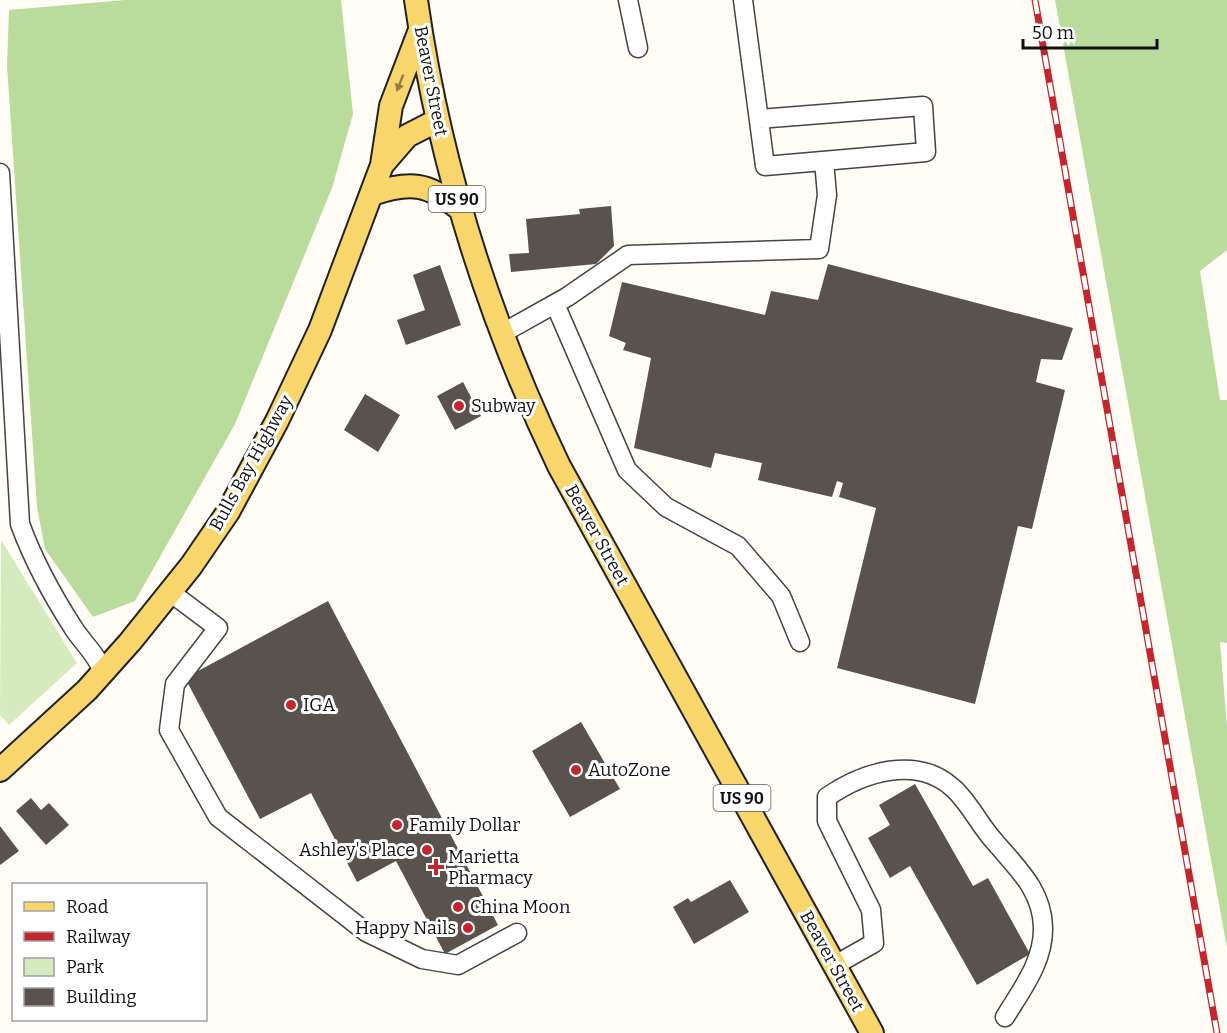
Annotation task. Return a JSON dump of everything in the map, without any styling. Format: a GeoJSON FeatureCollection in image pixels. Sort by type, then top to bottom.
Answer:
{"type":"FeatureCollection","features":[{"type":"Feature","properties":{"kind":"main road","name":"Beaver Street"},"geometry":{"type":"LineString","coordinates":[[416,0],[438,120],[460,209],[501,334],[531,407],[559,466],[872,1033]]}},
{"type":"Feature","properties":{"kind":"main road"},"geometry":{"type":"LineString","coordinates":[[382,165],[391,106],[420,28]]}},
{"type":"Feature","properties":{"kind":"main road","name":"Bulls Bay Highway"},"geometry":{"type":"LineString","coordinates":[[0,770],[87,690],[170,592],[228,512],[259,457],[320,330],[382,165],[407,136],[438,120]]}},
{"type":"Feature","properties":{"kind":"main road"},"geometry":{"type":"LineString","coordinates":[[372,194],[394,187],[426,187],[460,209]]}},
{"type":"Feature","properties":{"kind":"street"},"geometry":{"type":"LineString","coordinates":[[628,0],[638,48]]}},
{"type":"Feature","properties":{"kind":"street"},"geometry":{"type":"LineString","coordinates":[[743,0],[765,166],[926,152],[922,106],[759,120]]}},
{"type":"Feature","properties":{"kind":"street"},"geometry":{"type":"LineString","coordinates":[[501,334],[555,304],[628,255],[819,249],[827,195],[824,161]]}},
{"type":"Feature","properties":{"kind":"street"},"geometry":{"type":"LineString","coordinates":[[0,173],[5,364],[20,524],[41,577],[76,632],[99,659],[102,672]]}},
{"type":"Feature","properties":{"kind":"street"},"geometry":{"type":"LineString","coordinates":[[555,304],[627,470],[666,507],[738,546],[781,596],[800,642]]}},
{"type":"Feature","properties":{"kind":"street"},"geometry":{"type":"LineString","coordinates":[[170,592],[218,628],[175,684],[169,730],[218,817],[366,932],[422,960],[458,965],[517,933]]}},
{"type":"Feature","properties":{"kind":"street"},"geometry":{"type":"LineString","coordinates":[[835,965],[874,943],[871,910],[828,821],[827,797],[878,773],[908,768],[930,774],[954,788],[982,828],[1031,884],[1041,906],[1043,928],[1038,963],[1005,1017]]}},
{"type":"Feature","properties":{"kind":"green space"},"geometry":{"type":"Polygon","coordinates":[[[125,0],[341,0],[353,114],[332,188],[235,424],[135,601],[93,617],[45,549],[37,507],[7,66],[9,10],[125,0]]]}},
{"type":"Feature","properties":{"kind":"green space"},"geometry":{"type":"Polygon","coordinates":[[[1055,0],[1227,0],[1227,250],[1200,271],[1220,400],[1227,400],[1227,643],[1220,642],[1227,727],[1227,948],[1055,0]]]}},
{"type":"Feature","properties":{"kind":"green space"},"geometry":{"type":"Polygon","coordinates":[[[1,540],[77,663],[9,725],[0,715],[1,540]]]}},
{"type":"Feature","properties":{"kind":"building"},"geometry":{"type":"Polygon","coordinates":[[[611,206],[614,246],[596,264],[511,272],[509,254],[529,253],[526,219],[580,214],[579,209],[611,206]]]}},
{"type":"Feature","properties":{"kind":"building"},"geometry":{"type":"Polygon","coordinates":[[[828,264],[1073,328],[1062,360],[1041,359],[1036,382],[1065,390],[1032,529],[1018,526],[975,704],[837,668],[876,508],[839,497],[843,483],[837,481],[832,497],[758,480],[762,463],[715,453],[711,468],[634,448],[651,358],[623,350],[626,343],[609,336],[622,282],[765,315],[771,291],[818,300],[828,264]]]}},
{"type":"Feature","properties":{"kind":"building"},"geometry":{"type":"Polygon","coordinates":[[[440,265],[461,325],[406,345],[397,320],[425,310],[413,275],[440,265]]]}},
{"type":"Feature","properties":{"kind":"building","name":"Subway"},"geometry":{"type":"Polygon","coordinates":[[[463,382],[481,416],[455,430],[437,396],[463,382]]]}},
{"type":"Feature","properties":{"kind":"building"},"geometry":{"type":"Polygon","coordinates":[[[365,394],[400,415],[378,452],[344,430],[365,394]]]}},
{"type":"Feature","properties":{"kind":"building"},"geometry":{"type":"Polygon","coordinates":[[[328,601],[498,925],[445,954],[396,861],[357,882],[311,793],[260,819],[185,678],[328,601]]]}},
{"type":"Feature","properties":{"kind":"building","name":"AutoZone"},"geometry":{"type":"Polygon","coordinates":[[[581,722],[620,789],[570,817],[532,751],[581,722]]]}},
{"type":"Feature","properties":{"kind":"building"},"geometry":{"type":"Polygon","coordinates":[[[915,784],[973,886],[988,878],[1030,954],[977,985],[910,866],[890,878],[868,838],[890,825],[879,805],[915,784]]]}},
{"type":"Feature","properties":{"kind":"building"},"geometry":{"type":"Polygon","coordinates":[[[31,798],[41,810],[49,803],[69,825],[46,845],[16,811],[31,798]]]}},
{"type":"Feature","properties":{"kind":"building"},"geometry":{"type":"Polygon","coordinates":[[[0,826],[19,851],[0,865],[0,826]]]}},
{"type":"Feature","properties":{"kind":"building"},"geometry":{"type":"Polygon","coordinates":[[[730,880],[749,912],[694,944],[673,907],[688,898],[691,902],[730,880]]]}},
{"type":"Feature","properties":{"kind":"railway"},"geometry":{"type":"LineString","coordinates":[[1035,0],[1217,1033]]}},
{"type":"Feature","properties":{"kind":"place","name":"Subway"},"geometry":{"type":"Point","coordinates":[459,406]}},
{"type":"Feature","properties":{"kind":"place","name":"IGA"},"geometry":{"type":"Point","coordinates":[291,705]}},
{"type":"Feature","properties":{"kind":"place","name":"AutoZone"},"geometry":{"type":"Point","coordinates":[576,770]}},
{"type":"Feature","properties":{"kind":"place","name":"Family Dollar"},"geometry":{"type":"Point","coordinates":[397,825]}},
{"type":"Feature","properties":{"kind":"place","name":"Ashley's Place"},"geometry":{"type":"Point","coordinates":[427,850]}},
{"type":"Feature","properties":{"kind":"place","name":"Marietta Pharmacy"},"geometry":{"type":"Point","coordinates":[436,867]}},
{"type":"Feature","properties":{"kind":"place","name":"China Moon"},"geometry":{"type":"Point","coordinates":[458,907]}},
{"type":"Feature","properties":{"kind":"place","name":"Happy Nails"},"geometry":{"type":"Point","coordinates":[468,928]}}]}
